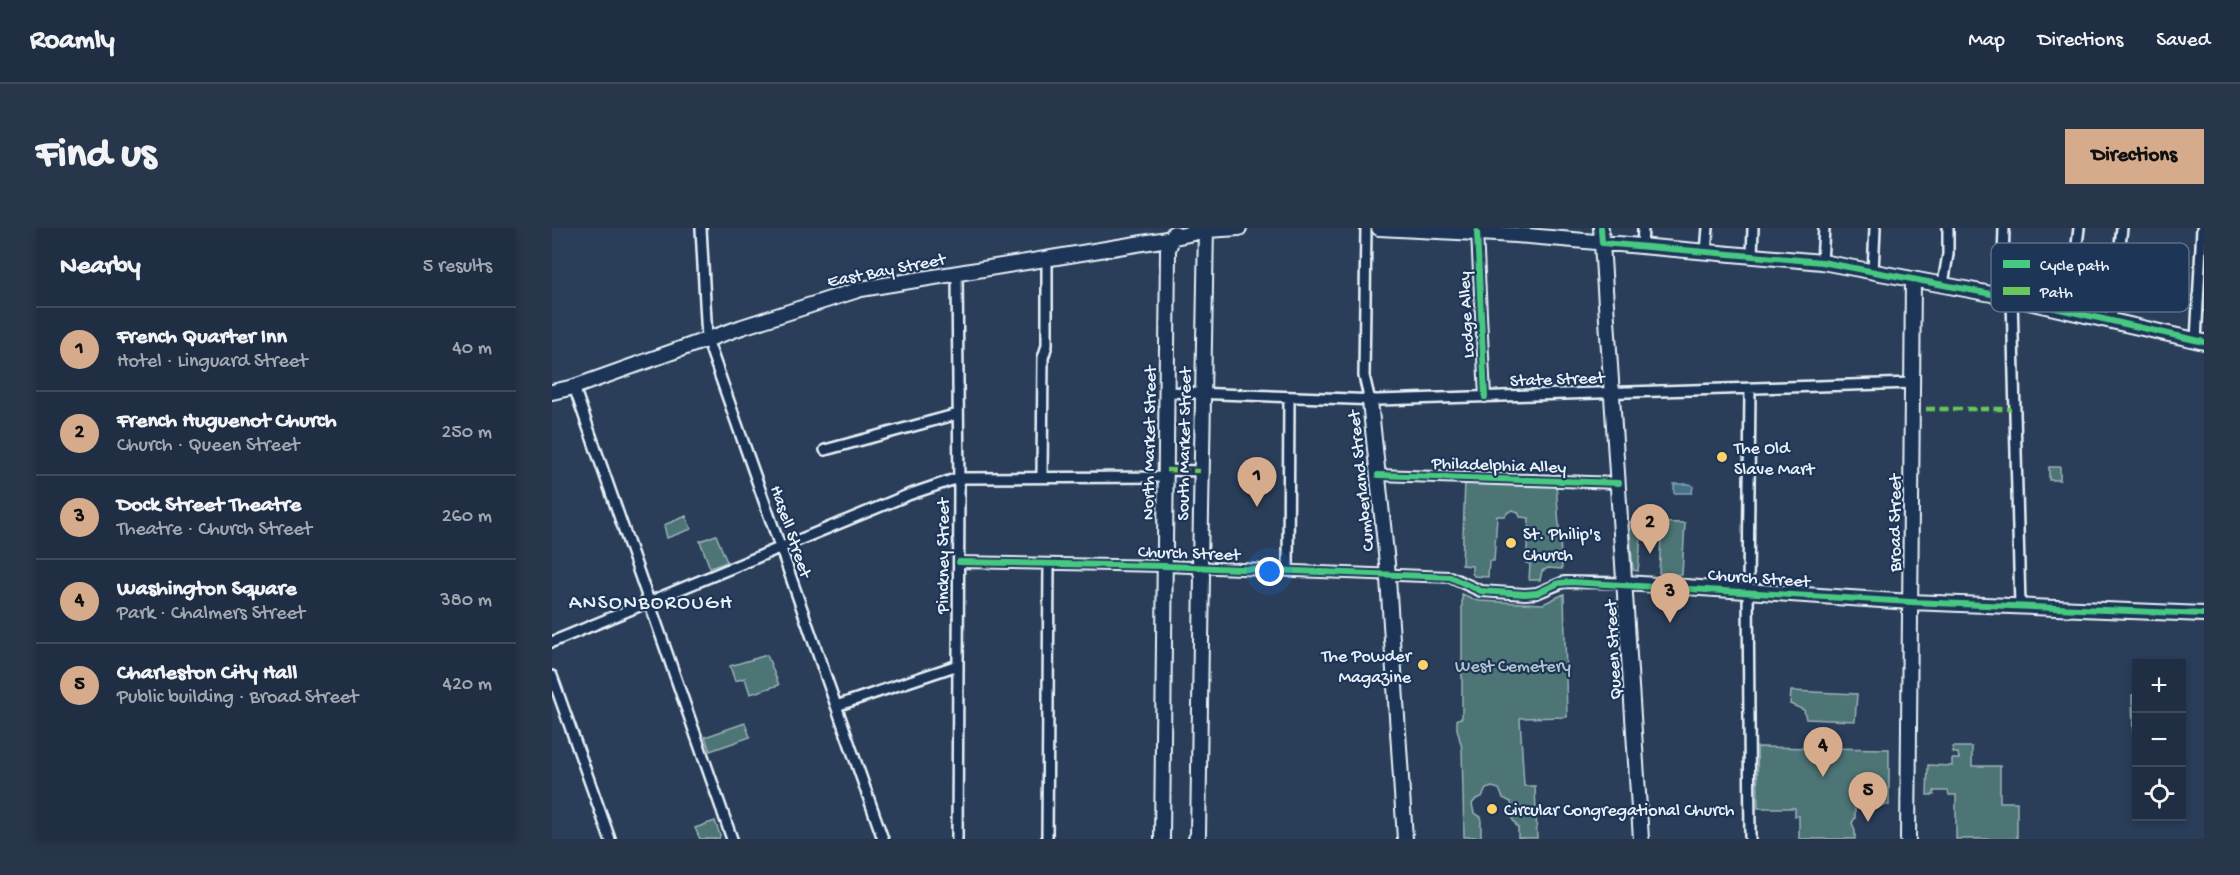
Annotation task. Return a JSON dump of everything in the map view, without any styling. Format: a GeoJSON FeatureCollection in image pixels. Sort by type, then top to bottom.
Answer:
{"type":"FeatureCollection","features":[{"type":"Feature","properties":{"kind":"street","name":"Hasell Street"},"geometry":{"type":"LineString","coordinates":[[701,228],[707,339],[883,839]]}},
{"type":"Feature","properties":{"kind":"street","name":"East Bay Street"},"geometry":{"type":"LineString","coordinates":[[552,392],[574,387],[824,299],[861,289],[1047,259],[1174,233],[1239,228]]}},
{"type":"Feature","properties":{"kind":"street","name":"Cumberland Street"},"geometry":{"type":"LineString","coordinates":[[1366,228],[1364,376],[1370,400],[1387,574],[1405,839]]}},
{"type":"Feature","properties":{"kind":"street"},"geometry":{"type":"LineString","coordinates":[[1379,228],[1477,232],[1822,262],[1991,294]]}},
{"type":"Feature","properties":{"kind":"street","name":"Queen Street"},"geometry":{"type":"LineString","coordinates":[[1601,228],[1641,839]]}},
{"type":"Feature","properties":{"kind":"street"},"geometry":{"type":"LineString","coordinates":[[1642,247],[1643,228]]}},
{"type":"Feature","properties":{"kind":"street"},"geometry":{"type":"LineString","coordinates":[[1707,252],[1708,228]]}},
{"type":"Feature","properties":{"kind":"street"},"geometry":{"type":"LineString","coordinates":[[1752,256],[1753,228]]}},
{"type":"Feature","properties":{"kind":"street"},"geometry":{"type":"LineString","coordinates":[[1822,262],[1824,228]]}},
{"type":"Feature","properties":{"kind":"street"},"geometry":{"type":"LineString","coordinates":[[1873,272],[1875,228]]}},
{"type":"Feature","properties":{"kind":"street"},"geometry":{"type":"LineString","coordinates":[[1943,284],[1948,254],[1948,228]]}},
{"type":"Feature","properties":{"kind":"street"},"geometry":{"type":"LineString","coordinates":[[2004,228],[2005,243]]}},
{"type":"Feature","properties":{"kind":"street"},"geometry":{"type":"LineString","coordinates":[[2077,243],[2079,228]]}},
{"type":"Feature","properties":{"kind":"street"},"geometry":{"type":"LineString","coordinates":[[2120,243],[2122,228]]}},
{"type":"Feature","properties":{"kind":"street"},"geometry":{"type":"LineString","coordinates":[[2073,312],[2200,342],[2202,228]]}},
{"type":"Feature","properties":{"kind":"street","name":"South Market Street"},"geometry":{"type":"LineString","coordinates":[[1196,839],[1198,835],[1202,576],[1200,568],[1200,471],[1206,229]]}},
{"type":"Feature","properties":{"kind":"street","name":"Lodge Alley"},"geometry":{"type":"LineString","coordinates":[[1477,232],[1485,397]]}},
{"type":"Feature","properties":{"kind":"street","name":"North Market Street"},"geometry":{"type":"LineString","coordinates":[[1162,839],[1168,250],[1174,233]]}},
{"type":"Feature","properties":{"kind":"street"},"geometry":{"type":"LineString","coordinates":[[1042,477],[1043,357],[1047,345],[1047,259]]}},
{"type":"Feature","properties":{"kind":"street","name":"Pinckney Street"},"geometry":{"type":"LineString","coordinates":[[957,273],[959,562],[957,839]]}},
{"type":"Feature","properties":{"kind":"street","name":"Broad Street"},"geometry":{"type":"LineString","coordinates":[[1908,839],[1913,280]]}},
{"type":"Feature","properties":{"kind":"street"},"geometry":{"type":"LineString","coordinates":[[2008,312],[2020,606]]}},
{"type":"Feature","properties":{"kind":"street"},"geometry":{"type":"LineString","coordinates":[[2111,321],[2112,312]]}},
{"type":"Feature","properties":{"kind":"street","name":"State Street"},"geometry":{"type":"LineString","coordinates":[[1167,392],[1370,400],[1913,382]]}},
{"type":"Feature","properties":{"kind":"street"},"geometry":{"type":"LineString","coordinates":[[574,387],[732,839]]}},
{"type":"Feature","properties":{"kind":"street"},"geometry":{"type":"LineString","coordinates":[[1750,388],[1748,591],[1750,839]]}},
{"type":"Feature","properties":{"kind":"street"},"geometry":{"type":"LineString","coordinates":[[1287,571],[1289,397]]}},
{"type":"Feature","properties":{"kind":"street"},"geometry":{"type":"LineString","coordinates":[[825,450],[958,414]]}},
{"type":"Feature","properties":{"kind":"street"},"geometry":{"type":"LineString","coordinates":[[552,642],[780,547],[929,487],[958,478],[1166,474],[1200,471]]}},
{"type":"Feature","properties":{"kind":"street","name":"Philadelphia Alley"},"geometry":{"type":"LineString","coordinates":[[1378,475],[1619,483]]}},
{"type":"Feature","properties":{"kind":"street","name":"Church Street"},"geometry":{"type":"LineString","coordinates":[[959,562],[1165,566],[1450,577],[1459,579],[1476,590],[1525,594],[1536,593],[1564,582],[1626,583],[1911,602],[2204,614]]}},
{"type":"Feature","properties":{"kind":"street"},"geometry":{"type":"LineString","coordinates":[[1047,839],[1049,564]]}},
{"type":"Feature","properties":{"kind":"street"},"geometry":{"type":"LineString","coordinates":[[836,706],[958,665]]}},
{"type":"Feature","properties":{"kind":"street"},"geometry":{"type":"LineString","coordinates":[[552,676],[609,839]]}},
{"type":"Feature","properties":{"kind":"green space"},"geometry":{"type":"Polygon","coordinates":[[[2049,467],[2060,467],[2060,480],[2049,480],[2049,467]]]}},
{"type":"Feature","properties":{"kind":"green space"},"geometry":{"type":"Polygon","coordinates":[[[1465,480],[1556,483],[1562,569],[1548,568],[1542,571],[1540,580],[1529,580],[1530,564],[1526,563],[1529,518],[1520,517],[1518,512],[1513,510],[1505,516],[1497,516],[1494,561],[1489,561],[1488,577],[1474,576],[1472,566],[1462,565],[1465,480]]]}},
{"type":"Feature","properties":{"kind":"green space"},"geometry":{"type":"Polygon","coordinates":[[[686,516],[691,529],[667,538],[664,525],[686,516]]]}},
{"type":"Feature","properties":{"kind":"green space"},"geometry":{"type":"Polygon","coordinates":[[[1629,522],[1685,523],[1682,575],[1659,573],[1661,538],[1656,537],[1656,531],[1646,530],[1645,536],[1641,536],[1638,571],[1633,570],[1629,522]]]}},
{"type":"Feature","properties":{"kind":"green space"},"geometry":{"type":"Polygon","coordinates":[[[716,535],[727,562],[710,568],[700,541],[716,535]]]}},
{"type":"Feature","properties":{"kind":"green space","name":"West Cemetery"},"geometry":{"type":"Polygon","coordinates":[[[1462,594],[1478,601],[1543,604],[1564,594],[1567,717],[1520,718],[1524,786],[1535,786],[1537,838],[1518,838],[1518,828],[1509,814],[1512,808],[1511,802],[1503,798],[1499,789],[1492,787],[1486,789],[1482,797],[1476,799],[1472,804],[1474,813],[1481,817],[1481,837],[1464,837],[1462,748],[1457,729],[1457,719],[1462,718],[1462,594]]]}},
{"type":"Feature","properties":{"kind":"green space"},"geometry":{"type":"Polygon","coordinates":[[[767,655],[779,685],[750,694],[745,678],[735,681],[730,666],[767,655]]]}},
{"type":"Feature","properties":{"kind":"green space"},"geometry":{"type":"Polygon","coordinates":[[[1791,691],[1857,694],[1855,721],[1806,719],[1804,710],[1790,704],[1791,691]]]}},
{"type":"Feature","properties":{"kind":"green space"},"geometry":{"type":"Polygon","coordinates":[[[745,723],[750,737],[710,751],[705,737],[745,723]]]}},
{"type":"Feature","properties":{"kind":"green space"},"geometry":{"type":"Polygon","coordinates":[[[1757,747],[1889,749],[1889,805],[1855,805],[1855,818],[1852,823],[1855,839],[1799,839],[1799,816],[1795,816],[1795,808],[1758,808],[1757,747]]]}},
{"type":"Feature","properties":{"kind":"green space"},"geometry":{"type":"Polygon","coordinates":[[[1953,747],[1972,747],[1972,766],[2000,766],[2000,802],[2017,802],[2017,839],[1956,839],[1956,795],[1949,795],[1948,791],[1934,791],[1934,795],[1927,795],[1928,765],[1952,766],[1952,759],[1959,759],[1958,753],[1953,753],[1953,747]]]}},
{"type":"Feature","properties":{"kind":"green space"},"geometry":{"type":"Polygon","coordinates":[[[715,821],[720,835],[719,839],[700,839],[695,828],[715,821]]]}},
{"type":"Feature","properties":{"kind":"water"},"geometry":{"type":"Polygon","coordinates":[[[1674,484],[1690,484],[1693,486],[1692,493],[1674,493],[1674,484]]]}},
{"type":"Feature","properties":{"kind":"marked path"},"geometry":{"type":"LineString","coordinates":[[1926,409],[2011,409]]}},
{"type":"Feature","properties":{"kind":"marked path"},"geometry":{"type":"LineString","coordinates":[[1166,470],[1200,471]]}},
{"type":"Feature","properties":{"kind":"cycle path"},"geometry":{"type":"LineString","coordinates":[[1601,228],[1602,243],[1822,262],[1991,294]]}},
{"type":"Feature","properties":{"kind":"cycle path"},"geometry":{"type":"LineString","coordinates":[[1477,232],[1485,397]]}},
{"type":"Feature","properties":{"kind":"cycle path"},"geometry":{"type":"LineString","coordinates":[[2072,312],[2204,342]]}},
{"type":"Feature","properties":{"kind":"cycle path"},"geometry":{"type":"LineString","coordinates":[[1378,475],[1619,483]]}},
{"type":"Feature","properties":{"kind":"cycle path"},"geometry":{"type":"LineString","coordinates":[[959,562],[1165,566],[1450,577],[1481,591],[1525,594],[1537,593],[1559,583],[1571,582],[1911,602],[2204,614]]}},
{"type":"Feature","properties":{"kind":"place","name":"The Old Slave Mart"},"geometry":{"type":"Point","coordinates":[1722,457]}},
{"type":"Feature","properties":{"kind":"place","name":"French Quarter Inn"},"geometry":{"type":"Point","coordinates":[1257,507]}},
{"type":"Feature","properties":{"kind":"place","name":"St. Philip's Church"},"geometry":{"type":"Point","coordinates":[1511,543]}},
{"type":"Feature","properties":{"kind":"place","name":"French Huguenot Church"},"geometry":{"type":"Point","coordinates":[1650,554]}},
{"type":"Feature","properties":{"kind":"place","name":"Dock Street Theatre"},"geometry":{"type":"Point","coordinates":[1670,623]}},
{"type":"Feature","properties":{"kind":"place","name":"The Powder Magazine"},"geometry":{"type":"Point","coordinates":[1423,665]}},
{"type":"Feature","properties":{"kind":"place","name":"Washington Square"},"geometry":{"type":"Point","coordinates":[1823,777]}},
{"type":"Feature","properties":{"kind":"place","name":"Circular Congregational Church"},"geometry":{"type":"Point","coordinates":[1492,809]}},
{"type":"Feature","properties":{"kind":"place","name":"Charleston City Hall"},"geometry":{"type":"Point","coordinates":[1868,822]}},
{"type":"Feature","properties":{"kind":"district","name":"ANSONBOROUGH"},"geometry":{"type":"Point","coordinates":[651,601]}}]}
